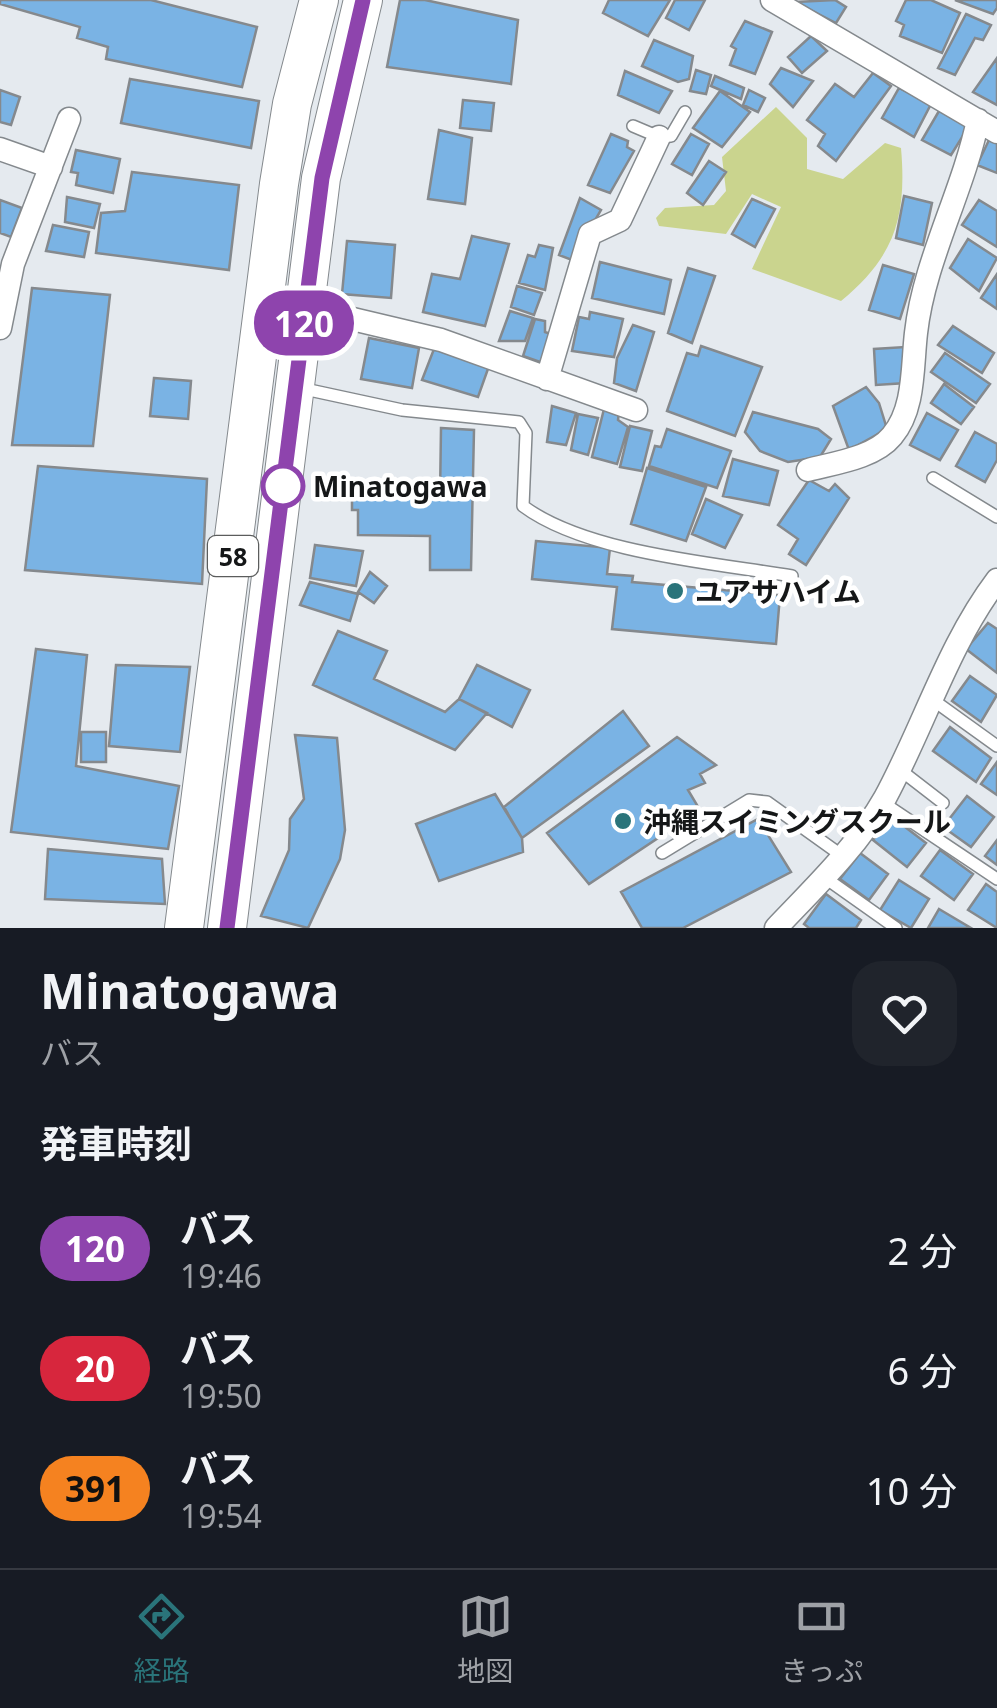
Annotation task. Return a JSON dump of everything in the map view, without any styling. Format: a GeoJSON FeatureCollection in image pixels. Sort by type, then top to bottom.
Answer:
{"type":"FeatureCollection","features":[{"type":"Feature","properties":{"kind":"highway","name":"58"},"geometry":{"type":"LineString","coordinates":[[184,928],[279,184],[292,104],[319,0]]}},
{"type":"Feature","properties":{"kind":"highway","name":"58"},"geometry":{"type":"LineString","coordinates":[[227,928],[333,115],[363,0]]}},
{"type":"Feature","properties":{"kind":"street"},"geometry":{"type":"LineString","coordinates":[[772,0],[987,126],[917,328],[910,395],[902,420],[891,438],[876,449],[808,470]]}},
{"type":"Feature","properties":{"kind":"street"},"geometry":{"type":"LineString","coordinates":[[0,328],[6,262],[52,166],[69,119]]}},
{"type":"Feature","properties":{"kind":"street"},"geometry":{"type":"LineString","coordinates":[[547,379],[590,234],[620,220],[659,138]]}},
{"type":"Feature","properties":{"kind":"street"},"geometry":{"type":"LineString","coordinates":[[0,149],[52,166]]}},
{"type":"Feature","properties":{"kind":"street"},"geometry":{"type":"LineString","coordinates":[[306,308],[441,340],[636,410]]}},
{"type":"Feature","properties":{"kind":"street"},"geometry":{"type":"LineString","coordinates":[[776,928],[824,877],[882,802],[933,700],[966,621],[984,607],[997,580]]}},
{"type":"Feature","properties":{"kind":"lane"},"geometry":{"type":"LineString","coordinates":[[633,126],[659,138],[671,136],[685,112]]}},
{"type":"Feature","properties":{"kind":"lane"},"geometry":{"type":"LineString","coordinates":[[296,387],[402,410],[519,422],[526,432],[523,506],[547,524],[650,553],[792,576]]}},
{"type":"Feature","properties":{"kind":"lane"},"geometry":{"type":"LineString","coordinates":[[933,478],[997,516]]}},
{"type":"Feature","properties":{"kind":"lane"},"geometry":{"type":"LineString","coordinates":[[933,700],[997,746]]}},
{"type":"Feature","properties":{"kind":"lane"},"geometry":{"type":"LineString","coordinates":[[899,770],[943,803]]}},
{"type":"Feature","properties":{"kind":"lane"},"geometry":{"type":"LineString","coordinates":[[662,854],[748,800],[767,802],[841,856]]}},
{"type":"Feature","properties":{"kind":"lane"},"geometry":{"type":"LineString","coordinates":[[882,802],[997,878]]}},
{"type":"Feature","properties":{"kind":"lane"},"geometry":{"type":"LineString","coordinates":[[824,877],[896,928]]}},
{"type":"Feature","properties":{"kind":"green space"},"geometry":{"type":"Polygon","coordinates":[[[776,107],[807,138],[807,169],[843,179],[885,143],[901,148],[902,194],[894,233],[874,268],[841,301],[752,269],[781,207],[752,194],[726,234],[659,226],[656,218],[665,208],[714,205],[726,191],[722,157],[776,107]]]}},
{"type":"Feature","properties":{"kind":"building"},"geometry":{"type":"Polygon","coordinates":[[[0,0],[151,0],[257,27],[242,87],[106,59],[108,47],[77,38],[80,27],[0,4],[0,0]]]}},
{"type":"Feature","properties":{"kind":"building"},"geometry":{"type":"Polygon","coordinates":[[[400,0],[425,0],[518,20],[511,84],[387,67],[400,0]]]}},
{"type":"Feature","properties":{"kind":"building"},"geometry":{"type":"Polygon","coordinates":[[[609,0],[670,0],[648,36],[603,13],[609,0]]]}},
{"type":"Feature","properties":{"kind":"building"},"geometry":{"type":"Polygon","coordinates":[[[675,0],[705,0],[689,30],[666,18],[675,0]]]}},
{"type":"Feature","properties":{"kind":"building"},"geometry":{"type":"Polygon","coordinates":[[[835,0],[846,7],[836,23],[795,2],[835,0]]]}},
{"type":"Feature","properties":{"kind":"building"},"geometry":{"type":"Polygon","coordinates":[[[906,0],[931,0],[960,13],[942,53],[900,36],[904,25],[896,21],[906,0]]]}},
{"type":"Feature","properties":{"kind":"building"},"geometry":{"type":"Polygon","coordinates":[[[955,0],[997,0],[997,8],[993,14],[955,0]]]}},
{"type":"Feature","properties":{"kind":"building"},"geometry":{"type":"Polygon","coordinates":[[[966,14],[991,25],[983,40],[975,38],[955,75],[938,68],[966,14]]]}},
{"type":"Feature","properties":{"kind":"building"},"geometry":{"type":"Polygon","coordinates":[[[745,21],[772,32],[755,74],[730,65],[736,49],[731,46],[745,21]]]}},
{"type":"Feature","properties":{"kind":"building"},"geometry":{"type":"Polygon","coordinates":[[[811,36],[827,51],[802,73],[788,57],[811,36]]]}},
{"type":"Feature","properties":{"kind":"building"},"geometry":{"type":"Polygon","coordinates":[[[654,40],[693,56],[689,79],[678,82],[642,66],[654,40]]]}},
{"type":"Feature","properties":{"kind":"building"},"geometry":{"type":"Polygon","coordinates":[[[997,58],[997,105],[973,92],[997,58]]]}},
{"type":"Feature","properties":{"kind":"building"},"geometry":{"type":"Polygon","coordinates":[[[781,68],[813,81],[793,107],[770,84],[781,68]]]}},
{"type":"Feature","properties":{"kind":"building"},"geometry":{"type":"Polygon","coordinates":[[[696,70],[711,75],[706,94],[690,91],[696,70]]]}},
{"type":"Feature","properties":{"kind":"building"},"geometry":{"type":"Polygon","coordinates":[[[625,71],[672,91],[659,113],[618,95],[625,71]]]}},
{"type":"Feature","properties":{"kind":"building"},"geometry":{"type":"Polygon","coordinates":[[[873,73],[891,86],[836,161],[818,146],[825,134],[807,120],[835,84],[854,97],[873,73]]]}},
{"type":"Feature","properties":{"kind":"building"},"geometry":{"type":"Polygon","coordinates":[[[715,76],[744,88],[741,99],[711,86],[715,76]]]}},
{"type":"Feature","properties":{"kind":"building"},"geometry":{"type":"Polygon","coordinates":[[[130,79],[259,101],[251,148],[121,123],[130,79]]]}},
{"type":"Feature","properties":{"kind":"building"},"geometry":{"type":"Polygon","coordinates":[[[899,88],[931,104],[914,137],[882,118],[899,88]]]}},
{"type":"Feature","properties":{"kind":"building"},"geometry":{"type":"Polygon","coordinates":[[[0,90],[20,97],[11,125],[0,122],[0,90]]]}},
{"type":"Feature","properties":{"kind":"building"},"geometry":{"type":"Polygon","coordinates":[[[749,90],[765,98],[758,112],[743,105],[749,90]]]}},
{"type":"Feature","properties":{"kind":"building"},"geometry":{"type":"Polygon","coordinates":[[[720,91],[750,112],[722,147],[693,128],[720,91]]]}},
{"type":"Feature","properties":{"kind":"building"},"geometry":{"type":"Polygon","coordinates":[[[463,100],[494,103],[491,131],[460,128],[463,100]]]}},
{"type":"Feature","properties":{"kind":"building"},"geometry":{"type":"Polygon","coordinates":[[[939,111],[969,126],[951,155],[922,140],[939,111]]]}},
{"type":"Feature","properties":{"kind":"building"},"geometry":{"type":"Polygon","coordinates":[[[439,130],[472,138],[465,204],[428,199],[439,130]]]}},
{"type":"Feature","properties":{"kind":"building"},"geometry":{"type":"Polygon","coordinates":[[[611,134],[628,141],[627,147],[634,151],[610,193],[588,185],[611,134]]]}},
{"type":"Feature","properties":{"kind":"building"},"geometry":{"type":"Polygon","coordinates":[[[691,134],[709,144],[692,175],[672,164],[691,134]]]}},
{"type":"Feature","properties":{"kind":"building"},"geometry":{"type":"Polygon","coordinates":[[[989,140],[997,143],[997,173],[977,165],[989,140]]]}},
{"type":"Feature","properties":{"kind":"building"},"geometry":{"type":"Polygon","coordinates":[[[76,150],[120,159],[113,193],[76,185],[78,173],[71,172],[76,150]]]}},
{"type":"Feature","properties":{"kind":"building"},"geometry":{"type":"Polygon","coordinates":[[[709,161],[726,172],[703,205],[687,193],[709,161]]]}},
{"type":"Feature","properties":{"kind":"building"},"geometry":{"type":"Polygon","coordinates":[[[132,172],[239,185],[229,270],[96,253],[101,213],[125,211],[132,172]]]}},
{"type":"Feature","properties":{"kind":"building"},"geometry":{"type":"Polygon","coordinates":[[[904,196],[932,203],[923,245],[896,238],[904,196]]]}},
{"type":"Feature","properties":{"kind":"building"},"geometry":{"type":"Polygon","coordinates":[[[67,197],[100,204],[94,228],[65,222],[67,197]]]}},
{"type":"Feature","properties":{"kind":"building"},"geometry":{"type":"Polygon","coordinates":[[[580,198],[601,210],[572,260],[559,255],[580,198]]]}},
{"type":"Feature","properties":{"kind":"building"},"geometry":{"type":"Polygon","coordinates":[[[752,199],[775,209],[755,247],[732,234],[752,199]]]}},
{"type":"Feature","properties":{"kind":"building"},"geometry":{"type":"Polygon","coordinates":[[[0,200],[22,208],[11,237],[0,233],[0,200]]]}},
{"type":"Feature","properties":{"kind":"building"},"geometry":{"type":"Polygon","coordinates":[[[979,200],[997,211],[997,247],[962,225],[979,200]]]}},
{"type":"Feature","properties":{"kind":"building"},"geometry":{"type":"Polygon","coordinates":[[[53,225],[89,232],[84,257],[46,251],[53,225]]]}},
{"type":"Feature","properties":{"kind":"building"},"geometry":{"type":"Polygon","coordinates":[[[472,236],[509,244],[485,326],[423,312],[432,274],[460,279],[472,236]]]}},
{"type":"Feature","properties":{"kind":"building"},"geometry":{"type":"Polygon","coordinates":[[[968,239],[997,258],[979,291],[950,268],[968,239]]]}},
{"type":"Feature","properties":{"kind":"building"},"geometry":{"type":"Polygon","coordinates":[[[347,241],[395,245],[391,298],[342,294],[347,241]]]}},
{"type":"Feature","properties":{"kind":"building"},"geometry":{"type":"Polygon","coordinates":[[[539,245],[553,248],[545,290],[519,283],[528,255],[535,257],[539,245]]]}},
{"type":"Feature","properties":{"kind":"building"},"geometry":{"type":"Polygon","coordinates":[[[600,262],[671,280],[664,314],[592,298],[600,262]]]}},
{"type":"Feature","properties":{"kind":"building"},"geometry":{"type":"Polygon","coordinates":[[[883,265],[914,274],[900,319],[869,310],[883,265]]]}},
{"type":"Feature","properties":{"kind":"building"},"geometry":{"type":"Polygon","coordinates":[[[688,268],[715,276],[692,343],[668,333],[688,268]]]}},
{"type":"Feature","properties":{"kind":"building"},"geometry":{"type":"Polygon","coordinates":[[[997,274],[997,309],[981,298],[997,274]]]}},
{"type":"Feature","properties":{"kind":"building"},"geometry":{"type":"Polygon","coordinates":[[[517,286],[542,293],[534,315],[511,307],[517,286]]]}},
{"type":"Feature","properties":{"kind":"building"},"geometry":{"type":"Polygon","coordinates":[[[32,288],[110,295],[93,446],[12,445],[32,288]]]}},
{"type":"Feature","properties":{"kind":"building"},"geometry":{"type":"Polygon","coordinates":[[[510,311],[533,318],[525,341],[499,341],[510,311]]]}},
{"type":"Feature","properties":{"kind":"building"},"geometry":{"type":"Polygon","coordinates":[[[590,312],[623,319],[614,357],[572,351],[579,317],[589,319],[590,312]]]}},
{"type":"Feature","properties":{"kind":"building"},"geometry":{"type":"Polygon","coordinates":[[[535,319],[545,321],[545,332],[551,334],[543,363],[523,356],[535,319]]]}},
{"type":"Feature","properties":{"kind":"building"},"geometry":{"type":"Polygon","coordinates":[[[633,325],[654,332],[636,391],[614,383],[617,358],[633,325]]]}},
{"type":"Feature","properties":{"kind":"building"},"geometry":{"type":"Polygon","coordinates":[[[953,326],[994,353],[982,373],[938,345],[953,326]]]}},
{"type":"Feature","properties":{"kind":"building"},"geometry":{"type":"Polygon","coordinates":[[[369,338],[419,348],[412,388],[361,379],[369,338]]]}},
{"type":"Feature","properties":{"kind":"building"},"geometry":{"type":"Polygon","coordinates":[[[701,346],[762,367],[735,436],[667,411],[687,353],[698,356],[701,346]]]}},
{"type":"Feature","properties":{"kind":"building"},"geometry":{"type":"Polygon","coordinates":[[[905,347],[906,383],[876,385],[874,349],[905,347]]]}},
{"type":"Feature","properties":{"kind":"building"},"geometry":{"type":"Polygon","coordinates":[[[434,349],[489,366],[478,397],[422,380],[434,349]]]}},
{"type":"Feature","properties":{"kind":"building"},"geometry":{"type":"Polygon","coordinates":[[[945,353],[990,384],[976,403],[931,372],[945,353]]]}},
{"type":"Feature","properties":{"kind":"building"},"geometry":{"type":"Polygon","coordinates":[[[154,378],[191,381],[188,419],[150,416],[154,378]]]}},
{"type":"Feature","properties":{"kind":"building"},"geometry":{"type":"Polygon","coordinates":[[[944,384],[974,407],[961,424],[931,403],[944,384]]]}},
{"type":"Feature","properties":{"kind":"building"},"geometry":{"type":"Polygon","coordinates":[[[866,387],[879,403],[887,429],[849,450],[833,406],[866,387]]]}},
{"type":"Feature","properties":{"kind":"building"},"geometry":{"type":"Polygon","coordinates":[[[552,406],[576,413],[566,445],[547,442],[552,406]]]}},
{"type":"Feature","properties":{"kind":"building"},"geometry":{"type":"Polygon","coordinates":[[[604,409],[619,412],[618,420],[628,427],[617,464],[592,457],[604,409]]]}},
{"type":"Feature","properties":{"kind":"building"},"geometry":{"type":"Polygon","coordinates":[[[753,412],[818,429],[831,439],[820,457],[788,462],[760,451],[745,432],[753,412]]]}},
{"type":"Feature","properties":{"kind":"building"},"geometry":{"type":"Polygon","coordinates":[[[927,413],[958,430],[940,460],[910,445],[927,413]]]}},
{"type":"Feature","properties":{"kind":"building"},"geometry":{"type":"Polygon","coordinates":[[[578,414],[598,418],[588,455],[571,450],[578,414]]]}},
{"type":"Feature","properties":{"kind":"building"},"geometry":{"type":"Polygon","coordinates":[[[630,426],[652,431],[642,471],[620,467],[630,426]]]}},
{"type":"Feature","properties":{"kind":"building"},"geometry":{"type":"Polygon","coordinates":[[[441,428],[474,430],[471,570],[430,570],[430,536],[358,535],[358,510],[352,510],[352,494],[440,496],[441,428]]]}},
{"type":"Feature","properties":{"kind":"building"},"geometry":{"type":"Polygon","coordinates":[[[667,429],[731,451],[717,488],[649,466],[655,446],[661,447],[667,429]]]}},
{"type":"Feature","properties":{"kind":"building"},"geometry":{"type":"Polygon","coordinates":[[[975,432],[997,444],[997,460],[985,482],[956,466],[975,432]]]}},
{"type":"Feature","properties":{"kind":"building"},"geometry":{"type":"Polygon","coordinates":[[[733,459],[778,471],[769,505],[723,496],[733,459]]]}},
{"type":"Feature","properties":{"kind":"building"},"geometry":{"type":"Polygon","coordinates":[[[38,466],[207,479],[202,584],[25,570],[38,466]]]}},
{"type":"Feature","properties":{"kind":"building"},"geometry":{"type":"Polygon","coordinates":[[[647,468],[706,487],[686,541],[631,524],[647,468]]]}},
{"type":"Feature","properties":{"kind":"building"},"geometry":{"type":"Polygon","coordinates":[[[809,480],[829,491],[835,484],[849,498],[806,565],[789,554],[798,539],[778,525],[809,480]]]}},
{"type":"Feature","properties":{"kind":"building"},"geometry":{"type":"Polygon","coordinates":[[[706,499],[742,515],[725,548],[692,534],[706,499]]]}},
{"type":"Feature","properties":{"kind":"building","name":"ユアサハイム"},"geometry":{"type":"Polygon","coordinates":[[[536,541],[610,548],[607,574],[633,576],[632,582],[780,595],[776,644],[612,629],[617,587],[532,579],[536,541]]]}},
{"type":"Feature","properties":{"kind":"building"},"geometry":{"type":"Polygon","coordinates":[[[315,545],[363,551],[356,586],[310,578],[315,545]]]}},
{"type":"Feature","properties":{"kind":"building"},"geometry":{"type":"Polygon","coordinates":[[[370,572],[387,586],[374,603],[358,592],[370,572]]]}},
{"type":"Feature","properties":{"kind":"building"},"geometry":{"type":"Polygon","coordinates":[[[310,582],[358,594],[350,621],[300,605],[310,582]]]}},
{"type":"Feature","properties":{"kind":"building"},"geometry":{"type":"Polygon","coordinates":[[[988,623],[997,629],[997,673],[966,649],[988,623]]]}},
{"type":"Feature","properties":{"kind":"building"},"geometry":{"type":"Polygon","coordinates":[[[338,631],[387,651],[374,679],[445,712],[459,699],[487,713],[455,750],[313,685],[338,631]]]}},
{"type":"Feature","properties":{"kind":"building"},"geometry":{"type":"Polygon","coordinates":[[[36,649],[87,655],[76,766],[179,786],[168,849],[11,832],[36,649]]]}},
{"type":"Feature","properties":{"kind":"building"},"geometry":{"type":"Polygon","coordinates":[[[116,665],[190,667],[180,752],[109,746],[116,665]]]}},
{"type":"Feature","properties":{"kind":"building"},"geometry":{"type":"Polygon","coordinates":[[[477,665],[530,690],[512,727],[459,699],[477,665]]]}},
{"type":"Feature","properties":{"kind":"building"},"geometry":{"type":"Polygon","coordinates":[[[970,676],[997,695],[981,722],[952,701],[970,676]]]}},
{"type":"Feature","properties":{"kind":"building"},"geometry":{"type":"Polygon","coordinates":[[[623,711],[649,746],[522,838],[504,807],[623,711]]]}},
{"type":"Feature","properties":{"kind":"building"},"geometry":{"type":"Polygon","coordinates":[[[950,727],[991,758],[976,782],[933,751],[950,727]]]}},
{"type":"Feature","properties":{"kind":"building"},"geometry":{"type":"Polygon","coordinates":[[[81,732],[106,732],[106,762],[81,762],[81,732]]]}},
{"type":"Feature","properties":{"kind":"building"},"geometry":{"type":"Polygon","coordinates":[[[295,735],[337,738],[345,830],[340,859],[308,928],[261,916],[289,850],[290,819],[304,799],[295,735]]]}},
{"type":"Feature","properties":{"kind":"building","name":"沖縄スイミングスクール"},"geometry":{"type":"Polygon","coordinates":[[[677,737],[716,765],[700,774],[705,783],[688,790],[700,810],[589,884],[547,833],[677,737]]]}},
{"type":"Feature","properties":{"kind":"building"},"geometry":{"type":"Polygon","coordinates":[[[997,762],[997,795],[981,784],[997,762]]]}},
{"type":"Feature","properties":{"kind":"building"},"geometry":{"type":"Polygon","coordinates":[[[495,794],[522,838],[523,852],[439,881],[416,824],[495,794]]]}},
{"type":"Feature","properties":{"kind":"building"},"geometry":{"type":"Polygon","coordinates":[[[967,796],[994,817],[971,847],[943,827],[967,796]]]}},
{"type":"Feature","properties":{"kind":"building"},"geometry":{"type":"Polygon","coordinates":[[[892,817],[926,843],[907,867],[873,840],[892,817]]]}},
{"type":"Feature","properties":{"kind":"building"},"geometry":{"type":"Polygon","coordinates":[[[758,819],[791,872],[683,928],[642,928],[621,892],[758,819]]]}},
{"type":"Feature","properties":{"kind":"building"},"geometry":{"type":"Polygon","coordinates":[[[997,840],[997,865],[985,856],[997,840]]]}},
{"type":"Feature","properties":{"kind":"building"},"geometry":{"type":"Polygon","coordinates":[[[48,849],[162,859],[165,904],[45,899],[48,849]]]}},
{"type":"Feature","properties":{"kind":"building"},"geometry":{"type":"Polygon","coordinates":[[[940,850],[973,874],[954,900],[921,876],[940,850]]]}},
{"type":"Feature","properties":{"kind":"building"},"geometry":{"type":"Polygon","coordinates":[[[860,853],[888,874],[869,900],[840,879],[860,853]]]}},
{"type":"Feature","properties":{"kind":"building"},"geometry":{"type":"Polygon","coordinates":[[[899,880],[929,899],[911,928],[880,910],[899,880]]]}},
{"type":"Feature","properties":{"kind":"building"},"geometry":{"type":"Polygon","coordinates":[[[986,884],[997,892],[997,928],[968,910],[986,884]]]}},
{"type":"Feature","properties":{"kind":"building"},"geometry":{"type":"Polygon","coordinates":[[[826,894],[861,920],[856,928],[809,928],[804,924],[826,894]]]}},
{"type":"Feature","properties":{"kind":"building"},"geometry":{"type":"Polygon","coordinates":[[[939,909],[971,928],[928,928],[939,909]]]}},
{"type":"Feature","properties":{"kind":"bus line","name":"120"},"geometry":{"type":"LineString","coordinates":[[227,928],[322,178],[333,115],[363,0]]}},
{"type":"Feature","properties":{"kind":"place","name":"Minatogawa"},"geometry":{"type":"Point","coordinates":[283,486]}},
{"type":"Feature","properties":{"kind":"place","name":"ユアサハイム"},"geometry":{"type":"Point","coordinates":[675,591]}},
{"type":"Feature","properties":{"kind":"place","name":"沖縄スイミングスクール"},"geometry":{"type":"Point","coordinates":[623,821]}}]}
